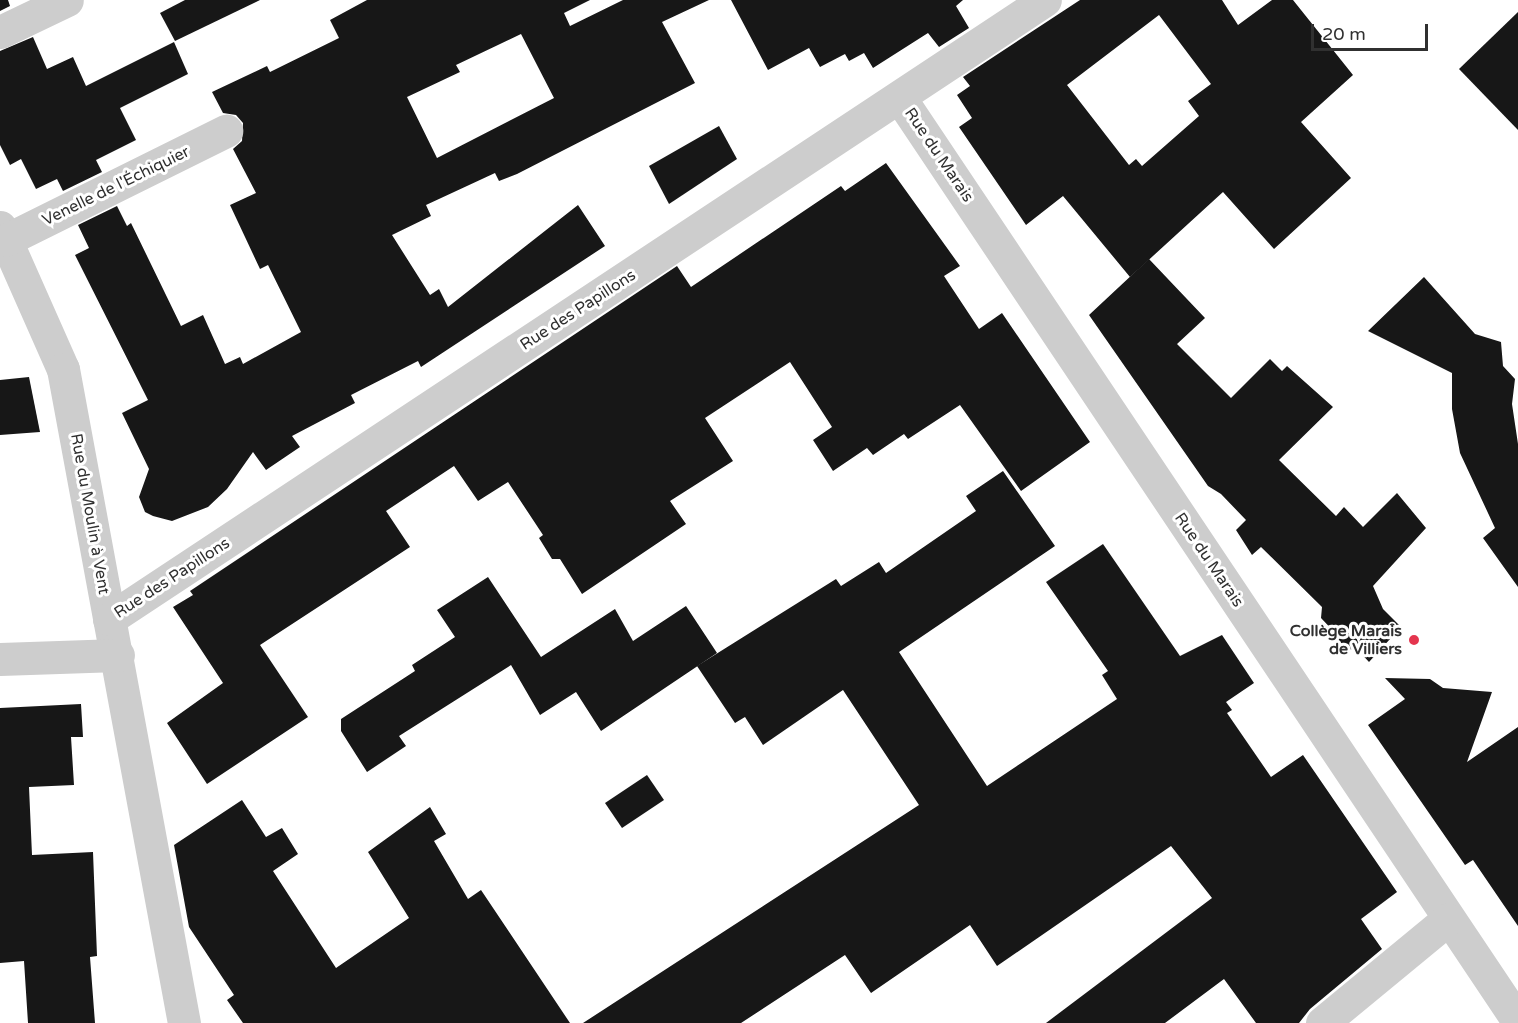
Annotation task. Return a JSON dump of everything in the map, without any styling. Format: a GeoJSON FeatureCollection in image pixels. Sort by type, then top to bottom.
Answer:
{"type":"FeatureCollection","features":[{"type":"Feature","properties":{"kind":"street"},"geometry":{"type":"LineString","coordinates":[[0,32],[67,0]]}},
{"type":"Feature","properties":{"kind":"street","name":"Rue des Papillons"},"geometry":{"type":"LineString","coordinates":[[109,619],[1046,0]]}},
{"type":"Feature","properties":{"kind":"street","name":"Rue du Marais"},"geometry":{"type":"LineString","coordinates":[[900,98],[1518,1021]]}},
{"type":"Feature","properties":{"kind":"street","name":"Venelle de l'Échiquier"},"geometry":{"type":"LineString","coordinates":[[3,234],[226,131]]}},
{"type":"Feature","properties":{"kind":"street","name":"Rue du Moulin à Vent"},"geometry":{"type":"LineString","coordinates":[[3,234],[63,369],[109,619],[118,655],[184,1023]]}},
{"type":"Feature","properties":{"kind":"street"},"geometry":{"type":"LineString","coordinates":[[0,659],[118,655]]}},
{"type":"Feature","properties":{"kind":"street"},"geometry":{"type":"LineString","coordinates":[[1322,1023],[1448,919]]}},
{"type":"Feature","properties":{"kind":"building"},"geometry":{"type":"Polygon","coordinates":[[[0,0],[8,0],[10,6],[0,11],[0,0]]]}},
{"type":"Feature","properties":{"kind":"building"},"geometry":{"type":"Polygon","coordinates":[[[185,0],[260,0],[175,41],[160,13],[185,0]]]}},
{"type":"Feature","properties":{"kind":"building"},"geometry":{"type":"Polygon","coordinates":[[[367,0],[590,0],[564,13],[570,26],[623,0],[709,0],[662,22],[695,83],[517,174],[499,181],[495,173],[426,205],[431,216],[392,235],[430,295],[439,289],[448,307],[578,205],[605,246],[421,367],[418,361],[351,395],[355,403],[292,436],[300,447],[266,470],[253,452],[227,489],[208,507],[172,521],[153,516],[145,512],[139,497],[149,469],[122,413],[148,400],[75,255],[89,248],[78,225],[117,206],[127,226],[131,223],[181,326],[203,315],[225,364],[240,357],[243,364],[301,332],[268,265],[260,269],[230,205],[256,193],[233,149],[242,141],[243,123],[236,115],[223,113],[212,92],[267,66],[270,72],[339,38],[330,20],[367,0]],[[521,34],[456,65],[460,72],[407,97],[437,158],[554,98],[521,34]]]}},
{"type":"Feature","properties":{"kind":"building"},"geometry":{"type":"Polygon","coordinates":[[[731,0],[963,0],[956,6],[969,28],[939,47],[928,33],[873,68],[864,53],[849,61],[845,54],[820,67],[809,48],[768,70],[731,0]]]}},
{"type":"Feature","properties":{"kind":"building"},"geometry":{"type":"Polygon","coordinates":[[[1080,0],[1222,0],[1238,25],[1272,0],[1293,0],[1353,75],[1301,122],[1351,178],[1274,249],[1223,192],[1130,277],[1063,196],[1026,225],[959,127],[972,118],[957,95],[970,86],[963,77],[1080,0]],[[1159,15],[1067,85],[1129,165],[1136,159],[1142,166],[1199,116],[1188,101],[1211,84],[1159,15]]]}},
{"type":"Feature","properties":{"kind":"building"},"geometry":{"type":"Polygon","coordinates":[[[1518,12],[1518,130],[1459,69],[1518,12]]]}},
{"type":"Feature","properties":{"kind":"building"},"geometry":{"type":"Polygon","coordinates":[[[33,37],[47,69],[73,57],[86,86],[174,42],[188,74],[120,108],[136,140],[96,160],[102,172],[63,191],[57,179],[36,189],[21,159],[10,165],[0,145],[0,51],[33,37]]]}},
{"type":"Feature","properties":{"kind":"building"},"geometry":{"type":"Polygon","coordinates":[[[719,126],[737,159],[669,204],[649,166],[719,126]]]}},
{"type":"Feature","properties":{"kind":"building"},"geometry":{"type":"Polygon","coordinates":[[[886,163],[960,266],[944,276],[979,329],[1002,313],[1090,442],[1021,491],[960,405],[908,439],[904,434],[873,455],[867,448],[833,471],[813,440],[832,427],[790,362],[705,418],[733,461],[670,501],[686,524],[582,594],[560,559],[552,559],[539,538],[543,535],[508,482],[478,501],[454,466],[386,511],[410,547],[260,645],[308,717],[207,784],[167,723],[223,683],[173,607],[193,595],[190,591],[677,266],[691,287],[841,186],[845,191],[886,163]]]}},
{"type":"Feature","properties":{"kind":"building"},"geometry":{"type":"Polygon","coordinates":[[[1149,259],[1205,318],[1177,344],[1231,398],[1270,359],[1282,371],[1287,366],[1333,407],[1279,460],[1336,516],[1344,507],[1363,527],[1397,493],[1426,528],[1373,586],[1383,609],[1401,627],[1369,662],[1356,648],[1334,654],[1339,637],[1321,618],[1322,607],[1261,547],[1252,555],[1236,530],[1246,520],[1221,494],[1208,486],[1089,315],[1149,259]]]}},
{"type":"Feature","properties":{"kind":"building"},"geometry":{"type":"Polygon","coordinates":[[[1424,277],[1475,334],[1501,342],[1503,366],[1515,379],[1512,404],[1518,444],[1518,587],[1483,538],[1495,528],[1460,453],[1452,409],[1452,373],[1368,331],[1424,277]]]}},
{"type":"Feature","properties":{"kind":"building"},"geometry":{"type":"Polygon","coordinates":[[[29,377],[40,432],[0,435],[0,380],[29,377]]]}},
{"type":"Feature","properties":{"kind":"building"},"geometry":{"type":"Polygon","coordinates":[[[1003,471],[1055,546],[899,652],[987,786],[1117,699],[1102,675],[1108,671],[1046,582],[1103,544],[1180,656],[1222,635],[1254,683],[1226,702],[1232,710],[1227,713],[1271,777],[1303,755],[1397,892],[1361,919],[1382,949],[1310,1009],[1299,1023],[1256,1023],[1224,979],[1165,1023],[1046,1023],[1212,898],[1171,846],[997,966],[970,925],[871,993],[845,955],[741,1023],[583,1023],[919,805],[843,690],[763,745],[745,717],[735,723],[697,666],[836,579],[841,586],[879,562],[886,573],[976,511],[966,496],[1003,471]]]}},
{"type":"Feature","properties":{"kind":"building"},"geometry":{"type":"Polygon","coordinates":[[[488,577],[541,657],[615,609],[633,641],[686,606],[717,653],[601,731],[576,692],[540,715],[511,665],[399,736],[406,746],[367,772],[341,731],[341,719],[415,671],[412,665],[455,637],[437,610],[488,577]]]}},
{"type":"Feature","properties":{"kind":"building"},"geometry":{"type":"Polygon","coordinates":[[[1385,678],[1430,679],[1443,688],[1492,692],[1467,762],[1518,727],[1518,926],[1473,860],[1465,865],[1368,725],[1405,699],[1385,678]]]}},
{"type":"Feature","properties":{"kind":"building"},"geometry":{"type":"Polygon","coordinates":[[[81,704],[83,737],[71,737],[74,785],[29,787],[32,855],[93,852],[97,956],[90,957],[95,1023],[28,1023],[24,961],[0,963],[0,708],[81,704]]]}},
{"type":"Feature","properties":{"kind":"building"},"geometry":{"type":"Polygon","coordinates":[[[647,775],[664,800],[622,828],[605,803],[647,775]]]}},
{"type":"Feature","properties":{"kind":"building"},"geometry":{"type":"Polygon","coordinates":[[[242,800],[266,837],[282,828],[298,854],[273,871],[336,968],[409,918],[368,852],[430,807],[446,834],[434,841],[468,899],[481,890],[570,1023],[243,1023],[227,1000],[234,995],[189,927],[174,845],[242,800]]]}},
{"type":"Feature","properties":{"kind":"place","name":"Collège Marais de Villiers"},"geometry":{"type":"Point","coordinates":[1414,640]}}]}
